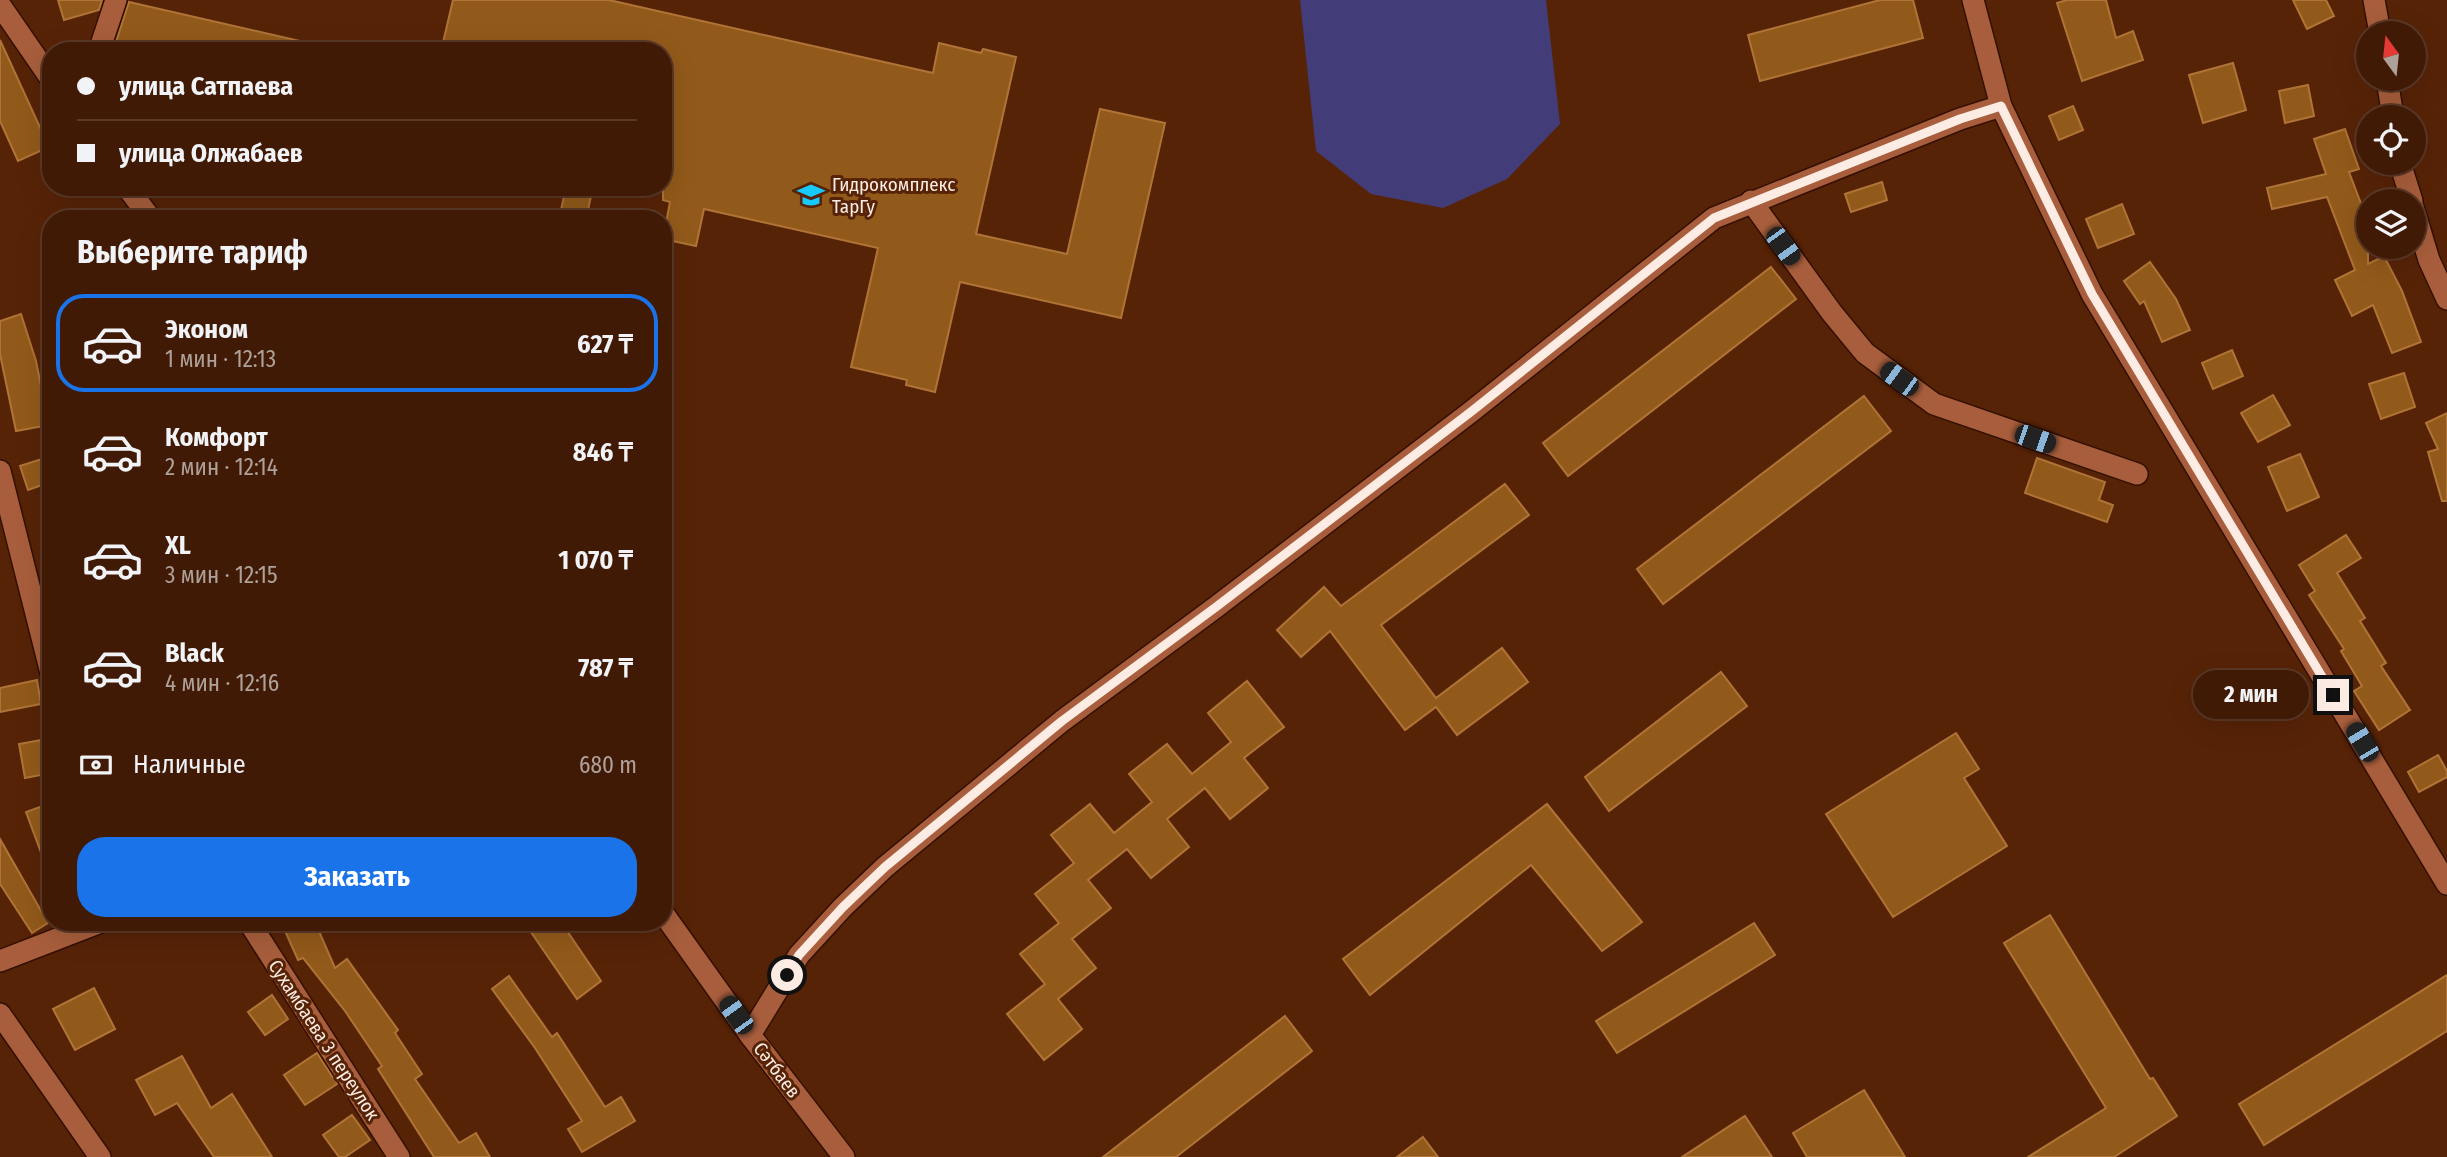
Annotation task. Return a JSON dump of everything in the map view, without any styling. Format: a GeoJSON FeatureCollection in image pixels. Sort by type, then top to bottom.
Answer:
{"type":"FeatureCollection","features":[{"type":"Feature","properties":{"kind":"street"},"geometry":{"type":"LineString","coordinates":[[102,42],[116,0]]}},
{"type":"Feature","properties":{"kind":"street"},"geometry":{"type":"LineString","coordinates":[[1973,0],[2001,106],[2092,294],[2447,884]]}},
{"type":"Feature","properties":{"kind":"street"},"geometry":{"type":"LineString","coordinates":[[2374,0],[2378,21]]}},
{"type":"Feature","properties":{"kind":"street"},"geometry":{"type":"LineString","coordinates":[[0,5],[42,66]]}},
{"type":"Feature","properties":{"kind":"street"},"geometry":{"type":"LineString","coordinates":[[750,1035],[799,955],[885,867],[1062,721],[1472,411],[1714,218],[1960,119],[2001,106]]}},
{"type":"Feature","properties":{"kind":"street"},"geometry":{"type":"LineString","coordinates":[[1751,201],[1832,313],[1865,353],[1934,404],[2137,474]]}},
{"type":"Feature","properties":{"kind":"street"},"geometry":{"type":"LineString","coordinates":[[2426,248],[2447,299]]}},
{"type":"Feature","properties":{"kind":"street"},"geometry":{"type":"LineString","coordinates":[[0,471],[42,637]]}},
{"type":"Feature","properties":{"kind":"street","name":"Сәтбаев"},"geometry":{"type":"LineString","coordinates":[[672,926],[750,1035],[844,1157]]}},
{"type":"Feature","properties":{"kind":"street"},"geometry":{"type":"LineString","coordinates":[[0,961],[78,931]]}},
{"type":"Feature","properties":{"kind":"street","name":"Сухамбаева 3 переулок"},"geometry":{"type":"LineString","coordinates":[[255,931],[399,1157]]}},
{"type":"Feature","properties":{"kind":"street"},"geometry":{"type":"LineString","coordinates":[[0,1014],[100,1157]]}},
{"type":"Feature","properties":{"kind":"shaded area"},"geometry":{"type":"Polygon","coordinates":[[[1300,0],[1546,0],[1560,124],[1507,179],[1443,208],[1371,194],[1316,151],[1300,0]]]}},
{"type":"Feature","properties":{"kind":"building"},"geometry":{"type":"Polygon","coordinates":[[[58,0],[102,0],[99,10],[64,20],[58,0]]]}},
{"type":"Feature","properties":{"kind":"building","name":"Гидрокомплекс ТарГу"},"geometry":{"type":"Polygon","coordinates":[[[453,0],[609,0],[933,73],[939,43],[981,53],[983,49],[1016,57],[976,234],[1067,254],[1100,109],[1165,123],[1121,318],[960,282],[935,392],[906,385],[907,380],[851,367],[878,248],[704,209],[696,246],[672,241],[672,210],[668,210],[670,202],[663,200],[663,196],[672,196],[672,42],[443,42],[453,0]]]}},
{"type":"Feature","properties":{"kind":"building"},"geometry":{"type":"Polygon","coordinates":[[[1880,0],[1913,0],[1923,38],[1760,81],[1748,35],[1880,0]]]}},
{"type":"Feature","properties":{"kind":"building"},"geometry":{"type":"Polygon","coordinates":[[[2067,0],[2106,0],[2116,38],[2133,31],[2143,60],[2082,81],[2057,3],[2067,0]]]}},
{"type":"Feature","properties":{"kind":"building"},"geometry":{"type":"Polygon","coordinates":[[[2293,0],[2326,0],[2334,16],[2307,29],[2293,0]]]}},
{"type":"Feature","properties":{"kind":"building"},"geometry":{"type":"Polygon","coordinates":[[[129,2],[304,42],[116,42],[129,2]]]}},
{"type":"Feature","properties":{"kind":"building"},"geometry":{"type":"Polygon","coordinates":[[[0,40],[42,132],[42,150],[18,161],[0,121],[0,40]]]}},
{"type":"Feature","properties":{"kind":"building"},"geometry":{"type":"Polygon","coordinates":[[[2233,63],[2246,110],[2203,123],[2189,75],[2233,63]]]}},
{"type":"Feature","properties":{"kind":"building"},"geometry":{"type":"Polygon","coordinates":[[[2308,85],[2314,116],[2285,123],[2279,91],[2308,85]]]}},
{"type":"Feature","properties":{"kind":"building"},"geometry":{"type":"Polygon","coordinates":[[[2073,106],[2083,130],[2059,140],[2049,116],[2073,106]]]}},
{"type":"Feature","properties":{"kind":"building"},"geometry":{"type":"Polygon","coordinates":[[[2345,129],[2356,160],[2356,170],[2349,172],[2356,190],[2356,259],[2368,259],[2368,264],[2386,259],[2402,291],[2421,342],[2392,353],[2373,305],[2352,316],[2335,280],[2355,270],[2327,197],[2272,209],[2267,188],[2326,174],[2314,139],[2345,129]]]}},
{"type":"Feature","properties":{"kind":"building"},"geometry":{"type":"Polygon","coordinates":[[[1882,182],[1887,200],[1851,212],[1845,194],[1882,182]]]}},
{"type":"Feature","properties":{"kind":"building"},"geometry":{"type":"Polygon","coordinates":[[[564,196],[591,196],[588,210],[561,210],[564,196]]]}},
{"type":"Feature","properties":{"kind":"building"},"geometry":{"type":"Polygon","coordinates":[[[2122,204],[2134,234],[2098,248],[2086,219],[2122,204]]]}},
{"type":"Feature","properties":{"kind":"building"},"geometry":{"type":"Polygon","coordinates":[[[2150,262],[2176,299],[2190,330],[2162,342],[2144,301],[2140,304],[2124,281],[2150,262]]]}},
{"type":"Feature","properties":{"kind":"building"},"geometry":{"type":"Polygon","coordinates":[[[1771,267],[1796,299],[1568,476],[1543,443],[1771,267]]]}},
{"type":"Feature","properties":{"kind":"building"},"geometry":{"type":"Polygon","coordinates":[[[21,314],[42,391],[42,426],[16,431],[0,354],[0,321],[21,314]]]}},
{"type":"Feature","properties":{"kind":"building"},"geometry":{"type":"Polygon","coordinates":[[[2232,350],[2243,376],[2213,389],[2202,363],[2232,350]]]}},
{"type":"Feature","properties":{"kind":"building"},"geometry":{"type":"Polygon","coordinates":[[[2404,373],[2415,407],[2381,419],[2369,384],[2404,373]]]}},
{"type":"Feature","properties":{"kind":"building"},"geometry":{"type":"Polygon","coordinates":[[[2273,395],[2290,425],[2258,442],[2241,413],[2273,395]]]}},
{"type":"Feature","properties":{"kind":"building"},"geometry":{"type":"Polygon","coordinates":[[[1864,396],[1891,431],[1663,604],[1637,569],[1864,396]]]}},
{"type":"Feature","properties":{"kind":"building"},"geometry":{"type":"Polygon","coordinates":[[[2447,413],[2447,501],[2442,501],[2428,452],[2438,449],[2426,423],[2447,413]]]}},
{"type":"Feature","properties":{"kind":"building"},"geometry":{"type":"Polygon","coordinates":[[[2300,454],[2319,497],[2287,511],[2268,467],[2300,454]]]}},
{"type":"Feature","properties":{"kind":"building"},"geometry":{"type":"Polygon","coordinates":[[[2037,458],[2105,482],[2099,500],[2113,505],[2107,522],[2025,493],[2037,458]]]}},
{"type":"Feature","properties":{"kind":"building"},"geometry":{"type":"Polygon","coordinates":[[[42,459],[42,485],[28,490],[20,466],[42,459]]]}},
{"type":"Feature","properties":{"kind":"building"},"geometry":{"type":"Polygon","coordinates":[[[1505,484],[1529,515],[1381,625],[1436,698],[1502,648],[1528,682],[1457,735],[1436,707],[1405,730],[1330,631],[1301,657],[1277,630],[1324,587],[1341,606],[1505,484]]]}},
{"type":"Feature","properties":{"kind":"building"},"geometry":{"type":"Polygon","coordinates":[[[2346,535],[2361,558],[2337,573],[2365,618],[2360,621],[2386,663],[2381,666],[2410,710],[2379,730],[2354,691],[2362,686],[2341,651],[2344,649],[2309,595],[2315,591],[2299,565],[2346,535]]]}},
{"type":"Feature","properties":{"kind":"building"},"geometry":{"type":"Polygon","coordinates":[[[1721,672],[1747,706],[1609,811],[1585,777],[1721,672]]]}},
{"type":"Feature","properties":{"kind":"building"},"geometry":{"type":"Polygon","coordinates":[[[37,680],[41,704],[0,712],[0,688],[37,680]]]}},
{"type":"Feature","properties":{"kind":"building"},"geometry":{"type":"Polygon","coordinates":[[[1247,681],[1284,727],[1244,758],[1268,788],[1230,819],[1205,788],[1167,819],[1189,847],[1151,878],[1127,849],[1088,880],[1111,908],[1072,939],[1096,968],[1058,999],[1082,1029],[1044,1060],[1007,1014],[1045,984],[1020,954],[1059,923],[1035,894],[1074,863],[1051,835],[1090,804],[1114,833],[1152,802],[1129,774],[1167,744],[1192,774],[1231,742],[1208,713],[1247,681]]]}},
{"type":"Feature","properties":{"kind":"building"},"geometry":{"type":"Polygon","coordinates":[[[1956,733],[1979,769],[1964,778],[2007,846],[1893,917],[1826,814],[1956,733]]]}},
{"type":"Feature","properties":{"kind":"building"},"geometry":{"type":"Polygon","coordinates":[[[42,740],[42,775],[25,778],[19,744],[42,740]]]}},
{"type":"Feature","properties":{"kind":"building"},"geometry":{"type":"Polygon","coordinates":[[[2438,755],[2447,771],[2447,777],[2419,792],[2408,772],[2438,755]]]}},
{"type":"Feature","properties":{"kind":"building"},"geometry":{"type":"Polygon","coordinates":[[[1547,804],[1642,922],[1602,951],[1531,865],[1370,995],[1343,959],[1547,804]]]}},
{"type":"Feature","properties":{"kind":"building"},"geometry":{"type":"Polygon","coordinates":[[[42,806],[42,855],[26,812],[42,806]]]}},
{"type":"Feature","properties":{"kind":"building"},"geometry":{"type":"Polygon","coordinates":[[[0,839],[42,912],[42,927],[32,933],[0,884],[0,839]]]}},
{"type":"Feature","properties":{"kind":"building"},"geometry":{"type":"Polygon","coordinates":[[[2050,915],[2150,1079],[2153,1078],[2177,1116],[2114,1157],[2028,1157],[2106,1108],[2004,943],[2050,915]]]}},
{"type":"Feature","properties":{"kind":"building"},"geometry":{"type":"Polygon","coordinates":[[[1754,923],[1775,955],[1617,1053],[1596,1021],[1754,923]]]}},
{"type":"Feature","properties":{"kind":"building"},"geometry":{"type":"Polygon","coordinates":[[[285,931],[319,931],[335,968],[347,959],[398,1030],[395,1033],[422,1074],[415,1079],[459,1143],[476,1133],[490,1157],[434,1157],[378,1069],[382,1066],[345,1011],[303,958],[298,960],[285,931]]]}},
{"type":"Feature","properties":{"kind":"building"},"geometry":{"type":"Polygon","coordinates":[[[530,931],[567,931],[601,981],[577,999],[530,931]]]}},
{"type":"Feature","properties":{"kind":"building"},"geometry":{"type":"Polygon","coordinates":[[[2447,975],[2447,1031],[2264,1145],[2239,1104],[2447,975]]]}},
{"type":"Feature","properties":{"kind":"building"},"geometry":{"type":"Polygon","coordinates":[[[509,976],[552,1037],[557,1033],[605,1107],[621,1097],[635,1121],[582,1152],[568,1129],[582,1121],[535,1048],[492,989],[509,976]]]}},
{"type":"Feature","properties":{"kind":"building"},"geometry":{"type":"Polygon","coordinates":[[[94,988],[115,1029],[75,1050],[53,1009],[94,988]]]}},
{"type":"Feature","properties":{"kind":"building"},"geometry":{"type":"Polygon","coordinates":[[[272,995],[288,1019],[265,1035],[248,1012],[272,995]]]}},
{"type":"Feature","properties":{"kind":"building"},"geometry":{"type":"Polygon","coordinates":[[[1285,1016],[1312,1051],[1176,1157],[1103,1157],[1285,1016]]]}},
{"type":"Feature","properties":{"kind":"building"},"geometry":{"type":"Polygon","coordinates":[[[317,1053],[337,1084],[305,1105],[284,1075],[317,1053]]]}},
{"type":"Feature","properties":{"kind":"building"},"geometry":{"type":"Polygon","coordinates":[[[182,1056],[211,1108],[232,1094],[272,1157],[214,1157],[177,1103],[155,1115],[136,1080],[182,1056]]]}},
{"type":"Feature","properties":{"kind":"building"},"geometry":{"type":"Polygon","coordinates":[[[1864,1090],[1905,1157],[1807,1157],[1793,1133],[1864,1090]]]}},
{"type":"Feature","properties":{"kind":"building"},"geometry":{"type":"Polygon","coordinates":[[[352,1115],[370,1140],[345,1157],[339,1157],[323,1135],[352,1115]]]}},
{"type":"Feature","properties":{"kind":"building"},"geometry":{"type":"Polygon","coordinates":[[[1745,1116],[1772,1157],[1682,1157],[1745,1116]]]}},
{"type":"Feature","properties":{"kind":"building"},"geometry":{"type":"Polygon","coordinates":[[[1423,1137],[1438,1157],[1397,1157],[1423,1137]]]}},
{"type":"Feature","properties":{"kind":"place","name":"Гидрокомплекс ТарГу"},"geometry":{"type":"Point","coordinates":[811,195]}},
{"type":"Feature","properties":{"kind":"route"},"geometry":{"type":"LineString","coordinates":[[787,975],[799,955],[885,867],[1062,721],[1472,411],[1714,218],[1960,119],[2001,106],[2092,294],[2333,695]]}}]}
